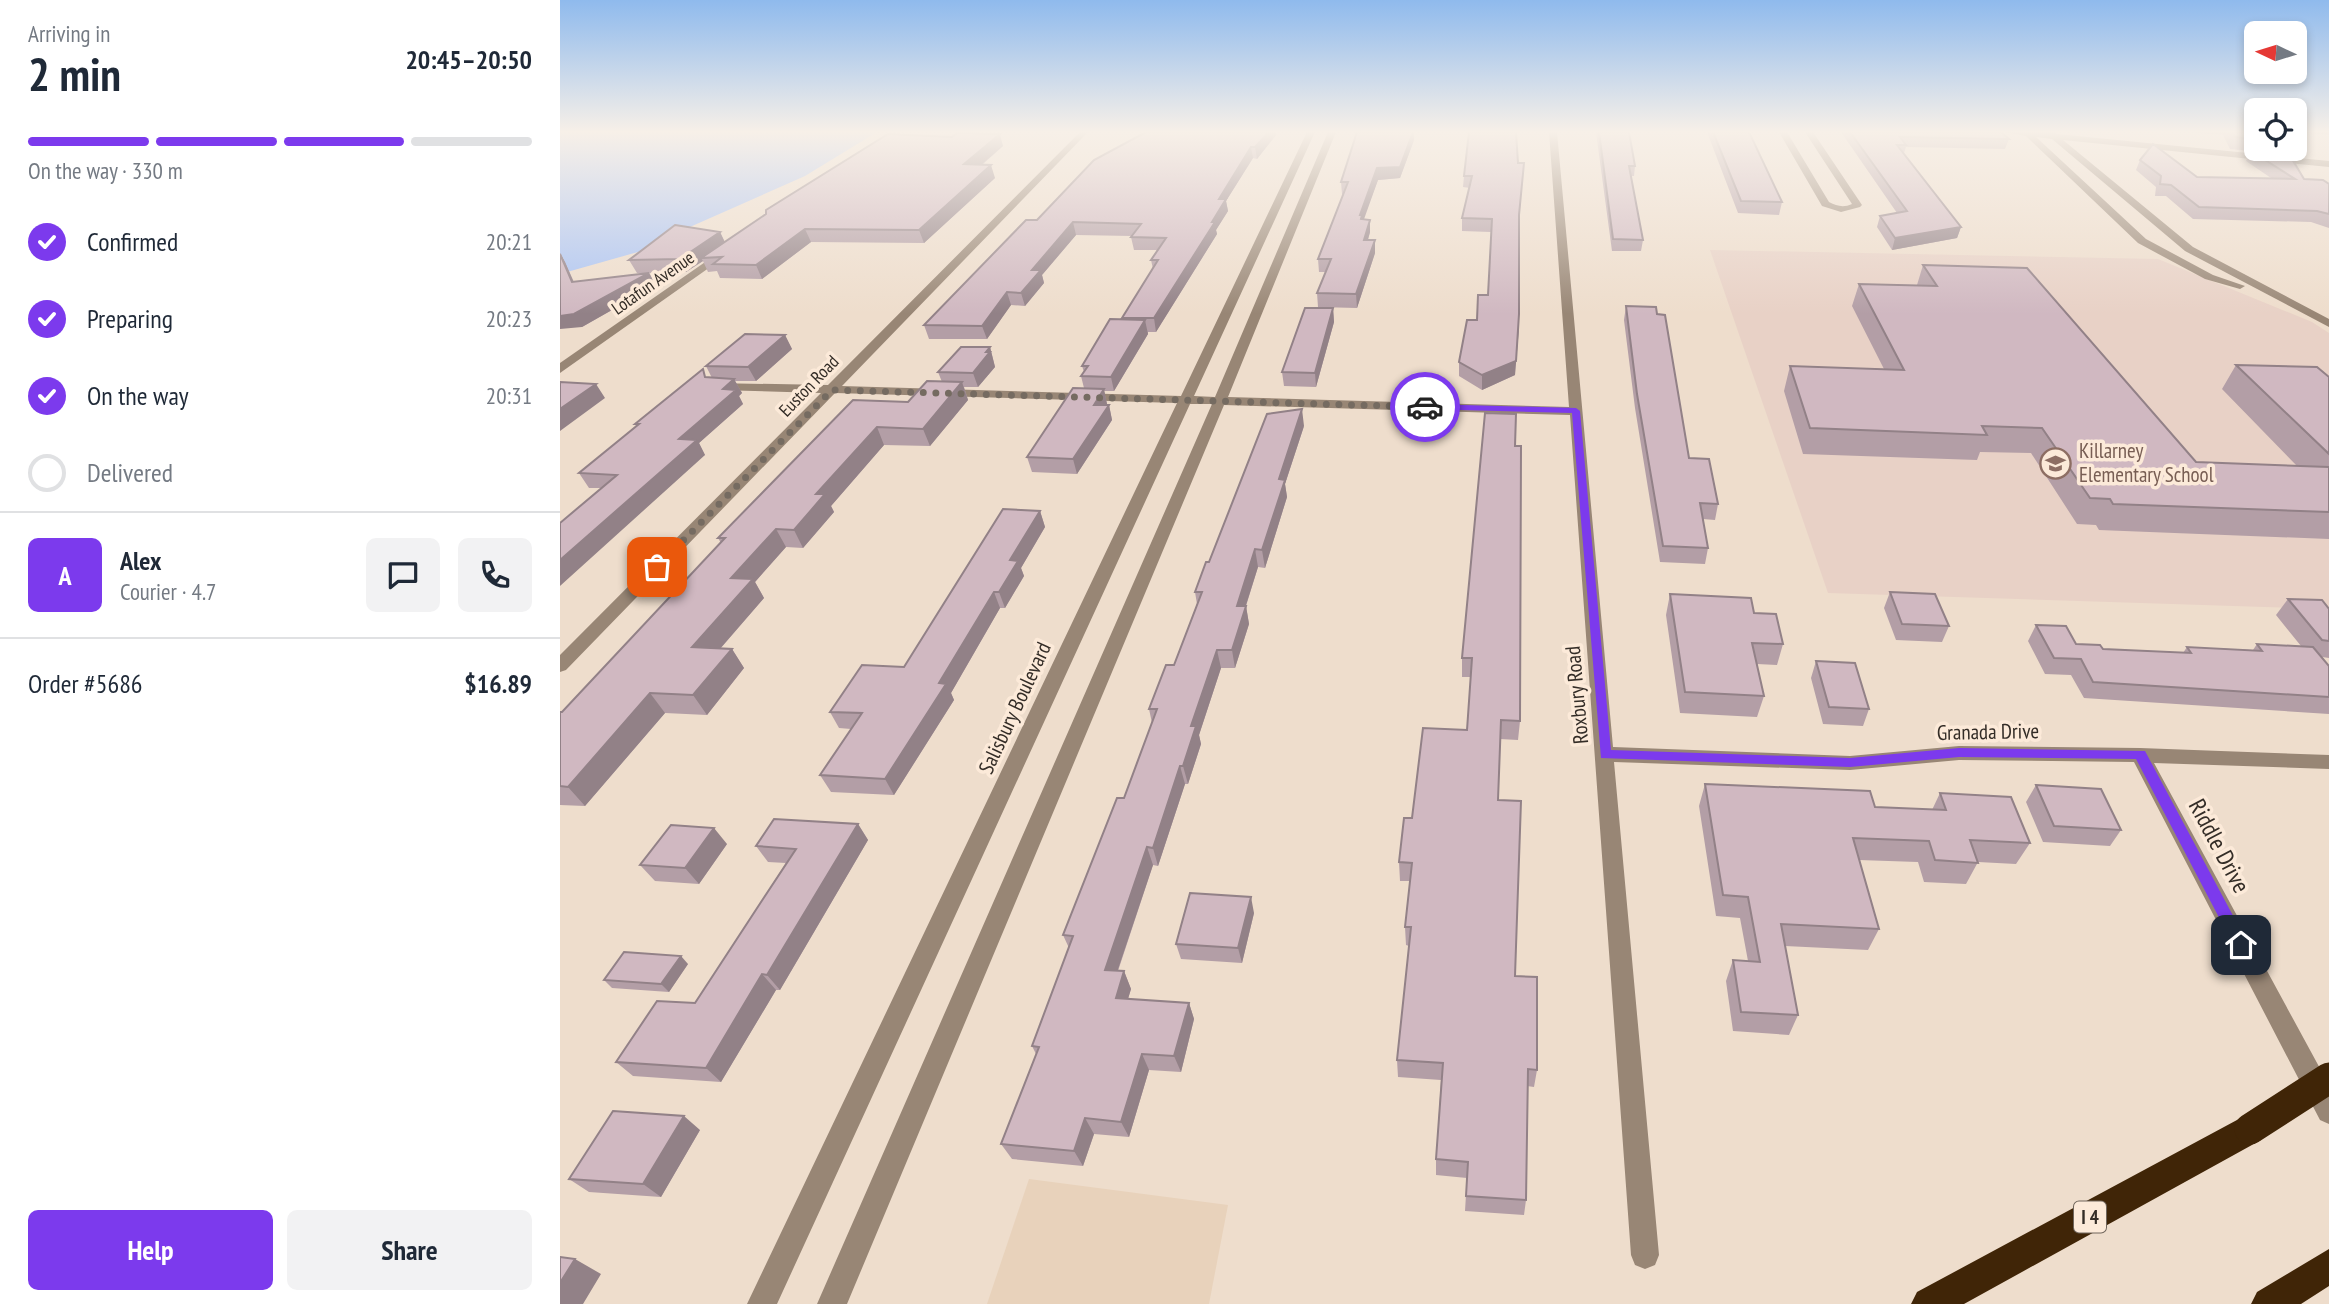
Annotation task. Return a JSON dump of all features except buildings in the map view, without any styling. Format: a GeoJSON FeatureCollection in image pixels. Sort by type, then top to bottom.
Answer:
{"type":"FeatureCollection","features":[{"type":"Feature","properties":{"kind":"highway","name":"I 4"},"geometry":{"type":"LineString","coordinates":[[1929,1304],[2250,1129],[2329,1078]]}},
{"type":"Feature","properties":{"kind":"highway"},"geometry":{"type":"LineString","coordinates":[[2269,1304],[2316,1275]]}},
{"type":"Feature","properties":{"kind":"street","name":"Euston Road"},"geometry":{"type":"LineString","coordinates":[[560,666],[1025,193]]}},
{"type":"Feature","properties":{"kind":"street","name":"Salisbury Boulevard"},"geometry":{"type":"LineString","coordinates":[[762,1304],[1282,193]]}},
{"type":"Feature","properties":{"kind":"street"},"geometry":{"type":"LineString","coordinates":[[832,1304],[1307,193]]}},
{"type":"Feature","properties":{"kind":"street","name":"Roxbury Road"},"geometry":{"type":"LineString","coordinates":[[1558,193],[1645,1255]]}},
{"type":"Feature","properties":{"kind":"street"},"geometry":{"type":"LineString","coordinates":[[1818,193],[1825,204],[1835,209],[1850,210],[1857,205],[1849,193]]}},
{"type":"Feature","properties":{"kind":"street"},"geometry":{"type":"LineString","coordinates":[[2090,193],[2142,241],[2209,277],[2290,302]]}},
{"type":"Feature","properties":{"kind":"street"},"geometry":{"type":"LineString","coordinates":[[2122,193],[2189,250],[2329,324]]}},
{"type":"Feature","properties":{"kind":"street","name":"Lotafun Avenue"},"geometry":{"type":"LineString","coordinates":[[560,369],[731,249]]}},
{"type":"Feature","properties":{"kind":"street"},"geometry":{"type":"LineString","coordinates":[[717,387],[1576,411]]}},
{"type":"Feature","properties":{"kind":"street","name":"Granada Drive"},"geometry":{"type":"LineString","coordinates":[[1605,754],[1850,763],[1959,752],[2329,762]]}},
{"type":"Feature","properties":{"kind":"street","name":"Riddle Drive"},"geometry":{"type":"LineString","coordinates":[[2140,755],[2329,1111]]}},
{"type":"Feature","properties":{"kind":"shaded area","name":"Killarney Elementary School"},"geometry":{"type":"Polygon","coordinates":[[[1710,250],[2158,259],[2312,322],[2329,333],[2329,609],[1828,593],[1710,250]]]}},
{"type":"Feature","properties":{"kind":"shaded area"},"geometry":{"type":"Polygon","coordinates":[[[1029,1179],[1228,1205],[1209,1304],[987,1304],[1029,1179]]]}},
{"type":"Feature","properties":{"kind":"water"},"geometry":{"type":"Polygon","coordinates":[[[560,193],[767,193],[674,234],[652,248],[560,274],[560,193]]]}},
{"type":"Feature","properties":{"kind":"way so far"},"geometry":{"type":"LineString","coordinates":[[657,567],[832,390],[1425,407]]}},
{"type":"Feature","properties":{"kind":"place","name":"Killarney Elementary School"},"geometry":{"type":"Point","coordinates":[2056,463]}},
{"type":"Feature","properties":{"kind":"route"},"geometry":{"type":"LineString","coordinates":[[1425,407],[1576,411],[1605,754],[1850,763],[1959,752],[2140,755],[2241,945]]}}]}
